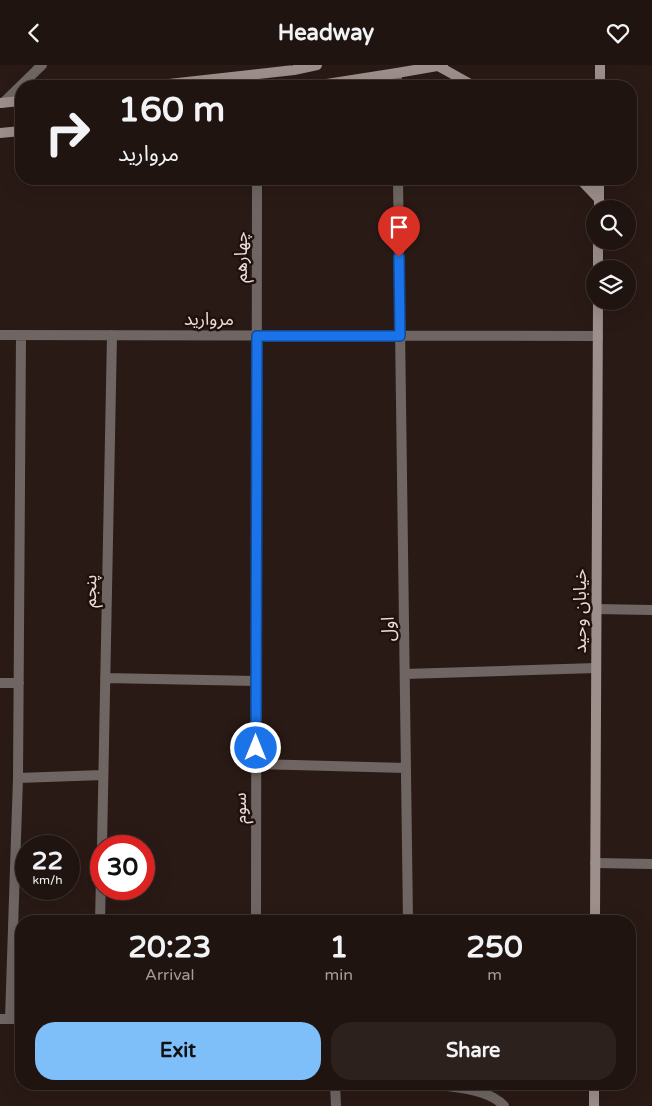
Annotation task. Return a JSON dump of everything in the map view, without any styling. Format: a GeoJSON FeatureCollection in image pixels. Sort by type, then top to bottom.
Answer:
{"type":"FeatureCollection","features":[{"type":"Feature","properties":{"kind":"main road"},"geometry":{"type":"LineString","coordinates":[[200,80],[316,65]]}},
{"type":"Feature","properties":{"kind":"main road"},"geometry":{"type":"LineString","coordinates":[[352,80],[440,65],[464,80]]}},
{"type":"Feature","properties":{"kind":"main road"},"geometry":{"type":"LineString","coordinates":[[600,65],[600,80]]}},
{"type":"Feature","properties":{"kind":"main road"},"geometry":{"type":"LineString","coordinates":[[1,103],[15,102]]}},
{"type":"Feature","properties":{"kind":"main road"},"geometry":{"type":"LineString","coordinates":[[0,133],[15,132]]}},
{"type":"Feature","properties":{"kind":"main road"},"geometry":{"type":"LineString","coordinates":[[585,185],[596,200]]}},
{"type":"Feature","properties":{"kind":"main road"},"geometry":{"type":"LineString","coordinates":[[599,185],[599,200]]}},
{"type":"Feature","properties":{"kind":"main road","name":"خیابان وحید"},"geometry":{"type":"LineString","coordinates":[[595,915],[598,310]]}},
{"type":"Feature","properties":{"kind":"main road"},"geometry":{"type":"LineString","coordinates":[[594,1090],[594,1106]]}},
{"type":"Feature","properties":{"kind":"street"},"geometry":{"type":"LineString","coordinates":[[26,80],[42,65]]}},
{"type":"Feature","properties":{"kind":"street"},"geometry":{"type":"LineString","coordinates":[[397,73],[397,80]]}},
{"type":"Feature","properties":{"kind":"street"},"geometry":{"type":"LineString","coordinates":[[1,103],[15,90]]}},
{"type":"Feature","properties":{"kind":"street","name":"چهارهم"},"geometry":{"type":"LineString","coordinates":[[257,185],[257,336]]}},
{"type":"Feature","properties":{"kind":"street","name":"اول"},"geometry":{"type":"LineString","coordinates":[[398,185],[408,915]]}},
{"type":"Feature","properties":{"kind":"street","name":"مروارید"},"geometry":{"type":"LineString","coordinates":[[0,335],[598,336]]}},
{"type":"Feature","properties":{"kind":"street"},"geometry":{"type":"LineString","coordinates":[[5,1019],[18,778],[21,335]]}},
{"type":"Feature","properties":{"kind":"street","name":"پنجم"},"geometry":{"type":"LineString","coordinates":[[102,835],[112,335]]}},
{"type":"Feature","properties":{"kind":"street","name":"سوم"},"geometry":{"type":"LineString","coordinates":[[256,915],[257,336]]}},
{"type":"Feature","properties":{"kind":"street"},"geometry":{"type":"LineString","coordinates":[[596,609],[652,610]]}},
{"type":"Feature","properties":{"kind":"street"},"geometry":{"type":"LineString","coordinates":[[405,674],[596,669]]}},
{"type":"Feature","properties":{"kind":"street"},"geometry":{"type":"LineString","coordinates":[[105,678],[256,681]]}},
{"type":"Feature","properties":{"kind":"street"},"geometry":{"type":"LineString","coordinates":[[0,683],[19,683]]}},
{"type":"Feature","properties":{"kind":"street"},"geometry":{"type":"LineString","coordinates":[[256,764],[406,768]]}},
{"type":"Feature","properties":{"kind":"street"},"geometry":{"type":"LineString","coordinates":[[18,778],[103,775]]}},
{"type":"Feature","properties":{"kind":"street"},"geometry":{"type":"LineString","coordinates":[[595,863],[652,864]]}},
{"type":"Feature","properties":{"kind":"street"},"geometry":{"type":"LineString","coordinates":[[100,900],[100,915]]}},
{"type":"Feature","properties":{"kind":"street"},"geometry":{"type":"LineString","coordinates":[[335,1090],[336,1106]]}},
{"type":"Feature","properties":{"kind":"street"},"geometry":{"type":"LineString","coordinates":[[469,1090],[500,1101],[504,1106]]}},
{"type":"Feature","properties":{"kind":"route"},"geometry":{"type":"LineString","coordinates":[[256,748],[257,336],[400,336],[399,257]]}}]}
